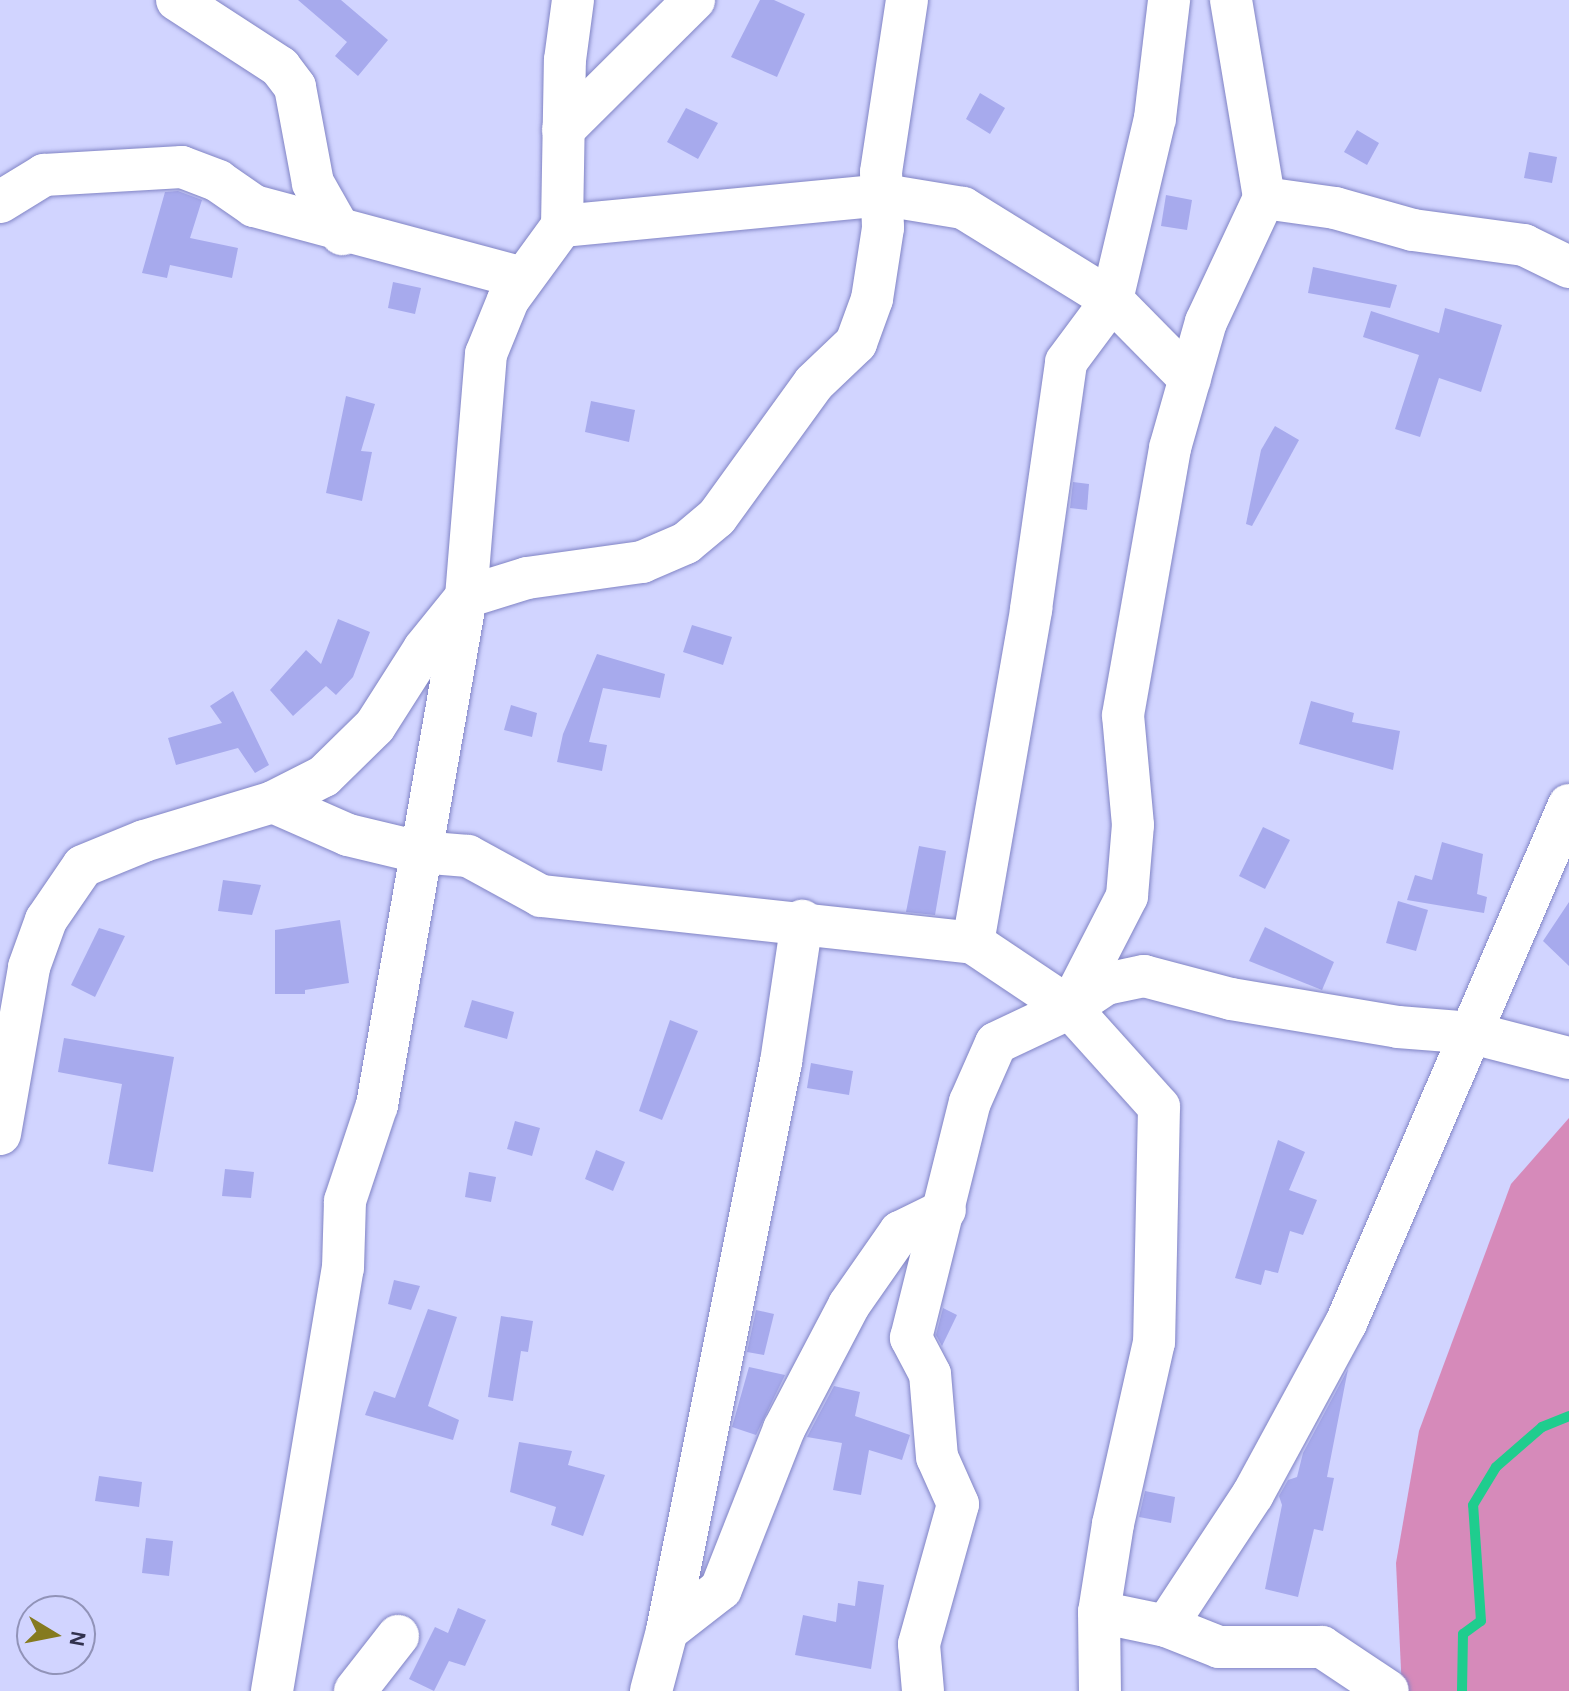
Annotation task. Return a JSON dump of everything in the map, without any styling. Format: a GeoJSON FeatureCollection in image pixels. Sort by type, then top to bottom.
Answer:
{"type":"FeatureCollection","features":[{"type":"Feature","properties":{"kind":"street"},"geometry":{"type":"LineString","coordinates":[[177,0],[280,67],[295,87],[313,183],[342,234]]}},
{"type":"Feature","properties":{"kind":"street"},"geometry":{"type":"LineString","coordinates":[[272,1691],[343,1268],[345,1201],[377,1105],[466,597],[480,383],[496,324],[522,278],[562,226],[563,130],[573,0]]}},
{"type":"Feature","properties":{"kind":"street"},"geometry":{"type":"LineString","coordinates":[[563,130],[694,0]]}},
{"type":"Feature","properties":{"kind":"street"},"geometry":{"type":"LineString","coordinates":[[0,1134],[15,974],[46,920],[83,866],[144,841],[273,802],[324,776],[375,726],[424,649],[466,597],[527,578],[642,562],[686,543],[717,517],[814,383],[856,343],[872,299],[884,195],[881,172],[907,0]]}},
{"type":"Feature","properties":{"kind":"street"},"geometry":{"type":"LineString","coordinates":[[973,943],[1031,609],[1066,362],[1112,300],[1155,118],[1169,0]]}},
{"type":"Feature","properties":{"kind":"street"},"geometry":{"type":"LineString","coordinates":[[1070,1008],[1127,896],[1133,825],[1123,715],[1170,448],[1206,322],[1264,198],[1231,0]]}},
{"type":"Feature","properties":{"kind":"street"},"geometry":{"type":"LineString","coordinates":[[0,202],[44,175],[182,167],[218,181],[254,206],[342,234],[522,278]]}},
{"type":"Feature","properties":{"kind":"street"},"geometry":{"type":"LineString","coordinates":[[562,226],[884,195],[963,208],[1112,300],[1190,379]]}},
{"type":"Feature","properties":{"kind":"street"},"geometry":{"type":"LineString","coordinates":[[1264,198],[1335,208],[1413,230],[1524,245],[1569,267]]}},
{"type":"Feature","properties":{"kind":"street"},"geometry":{"type":"LineString","coordinates":[[273,802],[348,835],[419,852],[468,856],[541,896],[802,921],[973,943],[1070,1008],[1159,1107],[1154,1342],[1129,1437],[1099,1612],[1100,1691]]}},
{"type":"Feature","properties":{"kind":"street"},"geometry":{"type":"LineString","coordinates":[[1166,1626],[1253,1494],[1346,1323],[1569,805]]}},
{"type":"Feature","properties":{"kind":"street"},"geometry":{"type":"LineString","coordinates":[[651,1691],[667,1631],[781,1062],[802,921]]}},
{"type":"Feature","properties":{"kind":"street"},"geometry":{"type":"LineString","coordinates":[[923,1691],[919,1644],[958,1504],[937,1457],[930,1374],[911,1338],[970,1102],[996,1043],[1070,1008],[1106,984],[1144,976],[1231,999],[1398,1027],[1472,1033],[1569,1058]]}},
{"type":"Feature","properties":{"kind":"street"},"geometry":{"type":"LineString","coordinates":[[667,1631],[721,1589],[784,1429],[849,1305],[900,1232],[945,1210]]}},
{"type":"Feature","properties":{"kind":"street"},"geometry":{"type":"LineString","coordinates":[[1099,1612],[1166,1626],[1219,1647],[1322,1647],[1388,1691]]}},
{"type":"Feature","properties":{"kind":"street"},"geometry":{"type":"LineString","coordinates":[[355,1691],[398,1636]]}},
{"type":"Feature","properties":{"kind":"shaded area"},"geometry":{"type":"Polygon","coordinates":[[[1569,1118],[1569,1691],[1402,1691],[1396,1563],[1419,1431],[1511,1184],[1569,1118]]]}},
{"type":"Feature","properties":{"kind":"building"},"geometry":{"type":"Polygon","coordinates":[[[298,0],[341,0],[388,40],[358,76],[335,56],[347,42],[298,0]]]}},
{"type":"Feature","properties":{"kind":"building"},"geometry":{"type":"Polygon","coordinates":[[[760,0],[774,0],[805,14],[777,77],[731,57],[760,0]]]}},
{"type":"Feature","properties":{"kind":"building"},"geometry":{"type":"Polygon","coordinates":[[[980,93],[1005,108],[990,134],[966,119],[980,93]]]}},
{"type":"Feature","properties":{"kind":"building"},"geometry":{"type":"Polygon","coordinates":[[[686,108],[718,123],[698,159],[667,142],[686,108]]]}},
{"type":"Feature","properties":{"kind":"building"},"geometry":{"type":"Polygon","coordinates":[[[1357,130],[1379,143],[1367,165],[1344,152],[1357,130]]]}},
{"type":"Feature","properties":{"kind":"building"},"geometry":{"type":"Polygon","coordinates":[[[1529,152],[1557,157],[1552,183],[1524,178],[1529,152]]]}},
{"type":"Feature","properties":{"kind":"building"},"geometry":{"type":"Polygon","coordinates":[[[178,191],[202,200],[190,238],[238,248],[232,278],[170,265],[167,278],[142,273],[165,192],[178,191]]]}},
{"type":"Feature","properties":{"kind":"building"},"geometry":{"type":"Polygon","coordinates":[[[1166,195],[1192,200],[1187,230],[1161,226],[1166,195]]]}},
{"type":"Feature","properties":{"kind":"building"},"geometry":{"type":"Polygon","coordinates":[[[1313,267],[1397,285],[1390,308],[1308,293],[1313,267]]]}},
{"type":"Feature","properties":{"kind":"building"},"geometry":{"type":"Polygon","coordinates":[[[393,282],[421,288],[415,314],[388,308],[393,282]]]}},
{"type":"Feature","properties":{"kind":"building"},"geometry":{"type":"Polygon","coordinates":[[[1445,308],[1502,325],[1481,392],[1439,378],[1420,437],[1395,429],[1419,355],[1363,337],[1371,311],[1439,333],[1445,308]]]}},
{"type":"Feature","properties":{"kind":"building"},"geometry":{"type":"Polygon","coordinates":[[[346,396],[375,404],[361,451],[372,452],[362,501],[326,493],[346,396]]]}},
{"type":"Feature","properties":{"kind":"building"},"geometry":{"type":"Polygon","coordinates":[[[591,401],[635,410],[629,442],[585,432],[591,401]]]}},
{"type":"Feature","properties":{"kind":"building"},"geometry":{"type":"Polygon","coordinates":[[[1275,426],[1299,440],[1252,526],[1246,524],[1261,450],[1275,426]]]}},
{"type":"Feature","properties":{"kind":"building"},"geometry":{"type":"Polygon","coordinates":[[[1073,482],[1089,484],[1087,510],[1070,508],[1073,482]]]}},
{"type":"Feature","properties":{"kind":"building"},"geometry":{"type":"Polygon","coordinates":[[[338,619],[370,632],[353,677],[336,695],[326,686],[293,716],[270,690],[306,650],[321,664],[338,619]]]}},
{"type":"Feature","properties":{"kind":"building"},"geometry":{"type":"Polygon","coordinates":[[[692,625],[732,637],[723,665],[683,652],[692,625]]]}},
{"type":"Feature","properties":{"kind":"building"},"geometry":{"type":"Polygon","coordinates":[[[597,654],[665,674],[660,698],[603,688],[589,742],[607,745],[602,771],[557,762],[563,734],[597,654]]]}},
{"type":"Feature","properties":{"kind":"building"},"geometry":{"type":"Polygon","coordinates":[[[233,691],[269,765],[255,773],[238,748],[176,765],[168,738],[222,723],[210,706],[233,691]]]}},
{"type":"Feature","properties":{"kind":"building"},"geometry":{"type":"Polygon","coordinates":[[[1311,701],[1354,713],[1352,722],[1400,731],[1393,770],[1299,744],[1311,701]]]}},
{"type":"Feature","properties":{"kind":"building"},"geometry":{"type":"Polygon","coordinates":[[[511,705],[537,713],[532,737],[504,730],[511,705]]]}},
{"type":"Feature","properties":{"kind":"building"},"geometry":{"type":"Polygon","coordinates":[[[1263,827],[1290,840],[1265,889],[1239,876],[1263,827]]]}},
{"type":"Feature","properties":{"kind":"building"},"geometry":{"type":"Polygon","coordinates":[[[1442,842],[1483,854],[1477,894],[1487,897],[1484,913],[1407,900],[1415,875],[1432,880],[1442,842]]]}},
{"type":"Feature","properties":{"kind":"building"},"geometry":{"type":"Polygon","coordinates":[[[919,846],[946,851],[935,915],[906,912],[919,846]]]}},
{"type":"Feature","properties":{"kind":"building"},"geometry":{"type":"Polygon","coordinates":[[[223,880],[261,885],[252,915],[218,911],[223,880]]]}},
{"type":"Feature","properties":{"kind":"building"},"geometry":{"type":"Polygon","coordinates":[[[1398,901],[1428,910],[1416,951],[1386,943],[1398,901]]]}},
{"type":"Feature","properties":{"kind":"building"},"geometry":{"type":"Polygon","coordinates":[[[1569,902],[1569,966],[1543,941],[1569,902]]]}},
{"type":"Feature","properties":{"kind":"building"},"geometry":{"type":"Polygon","coordinates":[[[340,920],[349,983],[305,990],[305,994],[275,994],[275,930],[340,920]]]}},
{"type":"Feature","properties":{"kind":"building"},"geometry":{"type":"Polygon","coordinates":[[[1265,927],[1334,962],[1322,990],[1249,961],[1265,927]]]}},
{"type":"Feature","properties":{"kind":"building"},"geometry":{"type":"Polygon","coordinates":[[[99,928],[125,936],[95,997],[71,985],[99,928]]]}},
{"type":"Feature","properties":{"kind":"building"},"geometry":{"type":"Polygon","coordinates":[[[472,1000],[514,1012],[507,1039],[464,1027],[472,1000]]]}},
{"type":"Feature","properties":{"kind":"building"},"geometry":{"type":"Polygon","coordinates":[[[670,1020],[698,1031],[662,1120],[639,1111],[670,1020]]]}},
{"type":"Feature","properties":{"kind":"building"},"geometry":{"type":"Polygon","coordinates":[[[64,1038],[174,1057],[153,1172],[108,1164],[122,1084],[58,1072],[64,1038]]]}},
{"type":"Feature","properties":{"kind":"building"},"geometry":{"type":"Polygon","coordinates":[[[811,1063],[853,1071],[849,1095],[807,1088],[811,1063]]]}},
{"type":"Feature","properties":{"kind":"building"},"geometry":{"type":"Polygon","coordinates":[[[515,1121],[540,1128],[532,1156],[507,1149],[515,1121]]]}},
{"type":"Feature","properties":{"kind":"building"},"geometry":{"type":"Polygon","coordinates":[[[1278,1140],[1305,1152],[1289,1190],[1317,1200],[1303,1235],[1290,1231],[1278,1273],[1265,1270],[1261,1285],[1235,1278],[1278,1140]]]}},
{"type":"Feature","properties":{"kind":"building"},"geometry":{"type":"Polygon","coordinates":[[[596,1150],[625,1162],[613,1191],[585,1179],[596,1150]]]}},
{"type":"Feature","properties":{"kind":"building"},"geometry":{"type":"Polygon","coordinates":[[[225,1169],[254,1172],[251,1198],[222,1196],[225,1169]]]}},
{"type":"Feature","properties":{"kind":"building"},"geometry":{"type":"Polygon","coordinates":[[[469,1172],[496,1177],[491,1202],[465,1197],[469,1172]]]}},
{"type":"Feature","properties":{"kind":"building"},"geometry":{"type":"Polygon","coordinates":[[[394,1280],[420,1286],[411,1310],[388,1304],[394,1280]]]}},
{"type":"Feature","properties":{"kind":"building"},"geometry":{"type":"Polygon","coordinates":[[[943,1308],[957,1315],[942,1346],[936,1335],[943,1308]]]}},
{"type":"Feature","properties":{"kind":"building"},"geometry":{"type":"Polygon","coordinates":[[[428,1309],[457,1317],[428,1406],[459,1420],[453,1440],[365,1415],[374,1391],[395,1398],[428,1309]]]}},
{"type":"Feature","properties":{"kind":"building"},"geometry":{"type":"Polygon","coordinates":[[[756,1310],[774,1314],[764,1355],[747,1352],[756,1310]]]}},
{"type":"Feature","properties":{"kind":"building"},"geometry":{"type":"Polygon","coordinates":[[[501,1316],[533,1321],[528,1352],[521,1351],[513,1401],[488,1397],[501,1316]]]}},
{"type":"Feature","properties":{"kind":"building"},"geometry":{"type":"Polygon","coordinates":[[[749,1367],[785,1375],[756,1435],[732,1427],[749,1367]]]}},
{"type":"Feature","properties":{"kind":"building"},"geometry":{"type":"Polygon","coordinates":[[[1348,1369],[1327,1477],[1334,1478],[1323,1531],[1314,1529],[1298,1597],[1265,1589],[1282,1505],[1279,1496],[1288,1480],[1297,1477],[1303,1453],[1348,1369]]]}},
{"type":"Feature","properties":{"kind":"building"},"geometry":{"type":"Polygon","coordinates":[[[834,1386],[860,1392],[855,1416],[910,1435],[902,1460],[869,1450],[861,1495],[833,1490],[842,1443],[807,1437],[834,1386]]]}},
{"type":"Feature","properties":{"kind":"building"},"geometry":{"type":"Polygon","coordinates":[[[519,1442],[572,1451],[568,1465],[605,1475],[583,1536],[551,1525],[556,1507],[510,1492],[519,1442]]]}},
{"type":"Feature","properties":{"kind":"building"},"geometry":{"type":"Polygon","coordinates":[[[99,1476],[142,1482],[139,1507],[95,1501],[99,1476]]]}},
{"type":"Feature","properties":{"kind":"building"},"geometry":{"type":"Polygon","coordinates":[[[1145,1491],[1175,1497],[1171,1523],[1139,1517],[1145,1491]]]}},
{"type":"Feature","properties":{"kind":"building"},"geometry":{"type":"Polygon","coordinates":[[[146,1538],[173,1541],[169,1576],[142,1573],[146,1538]]]}},
{"type":"Feature","properties":{"kind":"building"},"geometry":{"type":"Polygon","coordinates":[[[858,1581],[884,1585],[871,1669],[795,1655],[803,1615],[836,1622],[838,1603],[855,1606],[858,1581]]]}},
{"type":"Feature","properties":{"kind":"building"},"geometry":{"type":"Polygon","coordinates":[[[458,1608],[486,1620],[465,1666],[449,1661],[434,1691],[409,1679],[435,1627],[448,1633],[458,1608]]]}},
{"type":"Feature","properties":{"kind":"waterway"},"geometry":{"type":"LineString","coordinates":[[1462,1691],[1463,1634],[1481,1621],[1473,1505],[1496,1467],[1542,1427],[1569,1416]]}}]}
